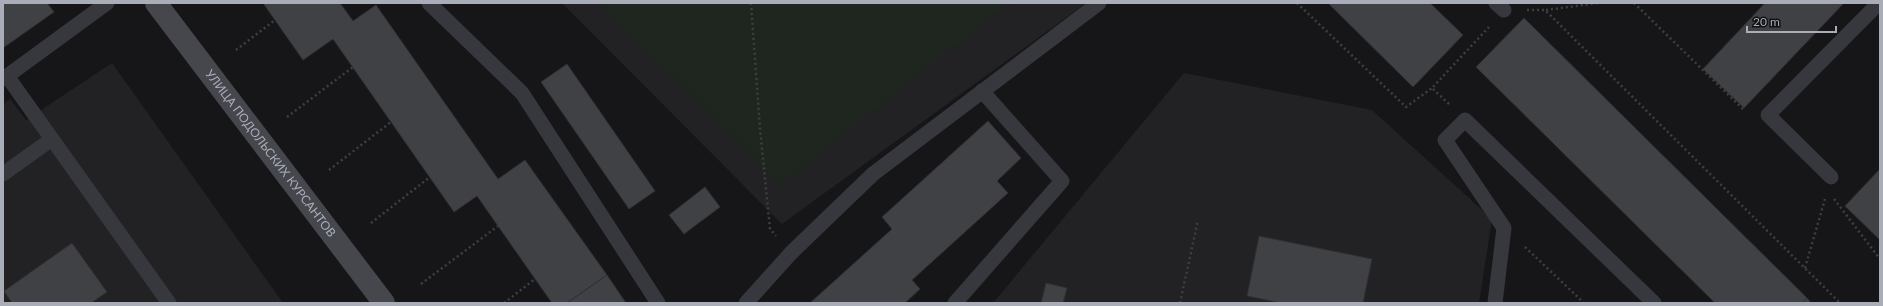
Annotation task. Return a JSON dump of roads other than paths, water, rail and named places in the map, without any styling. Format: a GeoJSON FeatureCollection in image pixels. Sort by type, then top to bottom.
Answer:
{"type":"FeatureCollection","features":[{"type":"Feature","properties":{"kind":"street","name":"УЛИЦА ПОДОЛЬСКИХ КУРСАНТОВ"},"geometry":{"type":"LineString","coordinates":[[156,3],[384,303]]}},
{"type":"Feature","properties":{"kind":"lane"},"geometry":{"type":"LineString","coordinates":[[107,3],[5,78],[52,139],[169,303]]}},
{"type":"Feature","properties":{"kind":"lane"},"geometry":{"type":"LineString","coordinates":[[429,3],[522,93],[658,303]]}},
{"type":"Feature","properties":{"kind":"lane"},"geometry":{"type":"LineString","coordinates":[[746,303],[791,253],[873,174],[1100,3]]}},
{"type":"Feature","properties":{"kind":"lane"},"geometry":{"type":"LineString","coordinates":[[1831,177],[1768,115],[1879,3]]}},
{"type":"Feature","properties":{"kind":"lane"},"geometry":{"type":"LineString","coordinates":[[955,303],[1062,182],[982,91]]}},
{"type":"Feature","properties":{"kind":"lane"},"geometry":{"type":"LineString","coordinates":[[1495,303],[1504,228],[1445,140],[1465,120],[1654,303]]}},
{"type":"Feature","properties":{"kind":"lane"},"geometry":{"type":"LineString","coordinates":[[3,174],[52,139]]}}]}
